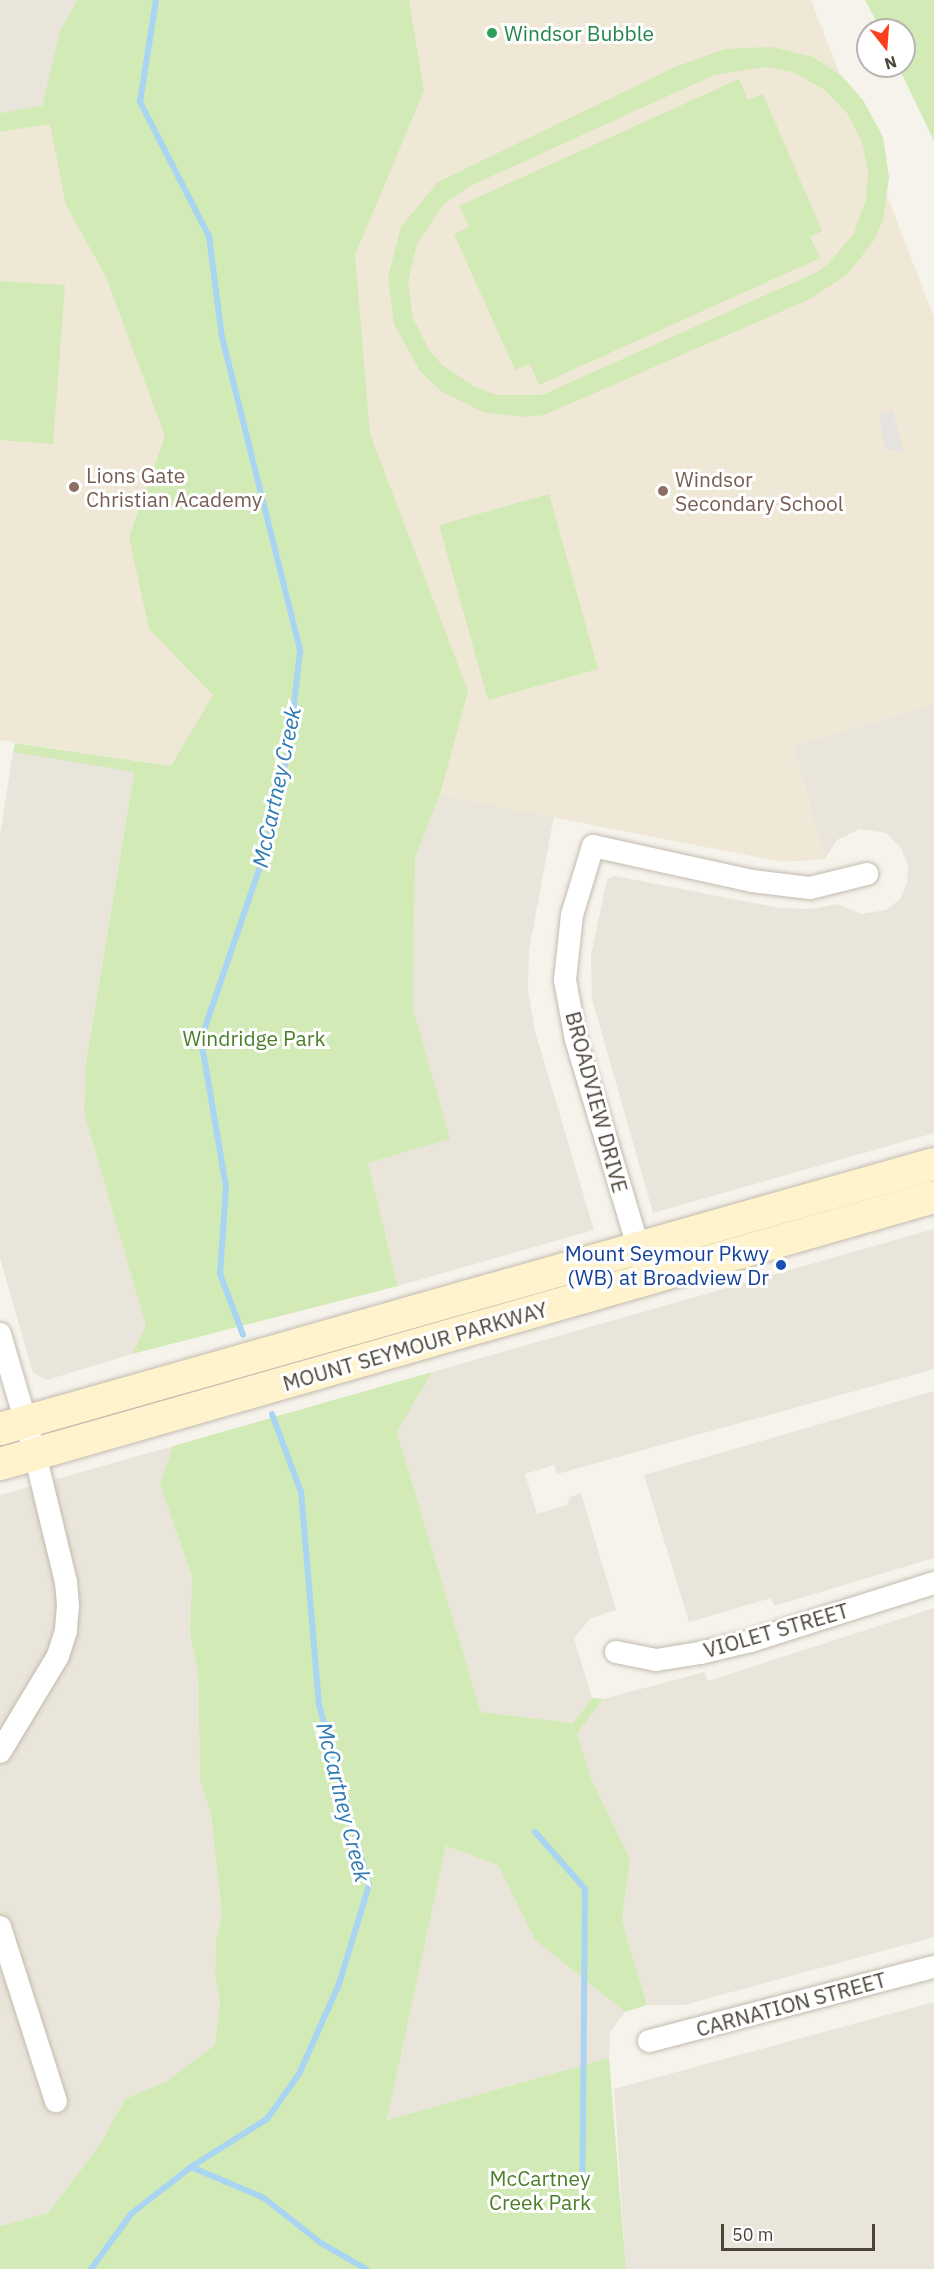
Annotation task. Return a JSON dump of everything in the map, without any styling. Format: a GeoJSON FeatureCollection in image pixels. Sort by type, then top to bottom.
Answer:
{"type":"FeatureCollection","features":[{"type":"Feature","properties":{"kind":"main road","name":"MOUNT SEYMOUR PARKWAY"},"geometry":{"type":"LineString","coordinates":[[13,1426],[934,1164]]}},
{"type":"Feature","properties":{"kind":"main road","name":"MOUNT SEYMOUR PARKWAY"},"geometry":{"type":"LineString","coordinates":[[0,1464],[934,1197]]}},
{"type":"Feature","properties":{"kind":"street","name":"BROADVIEW DRIVE"},"geometry":{"type":"LineString","coordinates":[[647,1279],[576,1040],[565,980],[572,915],[592,846],[752,881],[810,888],[867,874]]}},
{"type":"Feature","properties":{"kind":"street"},"geometry":{"type":"LineString","coordinates":[[0,1334],[13,1426],[35,1454],[66,1582],[66,1631],[58,1656],[0,1752]]}},
{"type":"Feature","properties":{"kind":"street","name":"VIOLET STREET"},"geometry":{"type":"LineString","coordinates":[[616,1652],[656,1660],[700,1653],[751,1641],[934,1582]]}},
{"type":"Feature","properties":{"kind":"street"},"geometry":{"type":"LineString","coordinates":[[0,1927],[56,2101]]}},
{"type":"Feature","properties":{"kind":"street","name":"CARNATION STREET"},"geometry":{"type":"LineString","coordinates":[[649,2041],[934,1967]]}},
{"type":"Feature","properties":{"kind":"shaded area"},"geometry":{"type":"Polygon","coordinates":[[[0,0],[77,0],[60,31],[42,106],[0,113],[0,0]]]}},
{"type":"Feature","properties":{"kind":"shaded area","name":"Windsor Secondary School"},"geometry":{"type":"Polygon","coordinates":[[[330,0],[811,0],[934,317],[934,704],[793,746],[825,859],[782,862],[439,795],[359,405],[330,0]]]}},
{"type":"Feature","properties":{"kind":"shaded area","name":"Lions Gate Christian Academy"},"geometry":{"type":"Polygon","coordinates":[[[50,124],[166,436],[129,537],[213,695],[172,766],[0,740],[0,132],[50,124]]]}},
{"type":"Feature","properties":{"kind":"shaded area"},"geometry":{"type":"Polygon","coordinates":[[[893,411],[903,451],[886,450],[878,413],[893,411]]]}},
{"type":"Feature","properties":{"kind":"shaded area"},"geometry":{"type":"Polygon","coordinates":[[[934,704],[934,1133],[653,1213],[592,999],[591,955],[607,879],[615,876],[780,908],[811,909],[838,904],[861,914],[886,910],[900,899],[907,883],[908,866],[901,848],[886,833],[860,829],[837,840],[825,859],[793,746],[934,704]]]}},
{"type":"Feature","properties":{"kind":"shaded area"},"geometry":{"type":"Polygon","coordinates":[[[13,752],[134,772],[85,1069],[84,1113],[146,1326],[132,1354],[47,1380],[33,1373],[0,1258],[0,835],[13,752]]]}},
{"type":"Feature","properties":{"kind":"shaded area"},"geometry":{"type":"Polygon","coordinates":[[[440,794],[554,816],[529,950],[528,991],[535,1031],[594,1230],[398,1286],[368,1163],[449,1139],[413,1008],[415,858],[440,794]]]}},
{"type":"Feature","properties":{"kind":"shaded area"},"geometry":{"type":"Polygon","coordinates":[[[934,1229],[934,1369],[557,1474],[554,1465],[525,1474],[537,1514],[567,1505],[570,1497],[581,1493],[616,1610],[591,1618],[574,1638],[592,1698],[573,1723],[481,1712],[397,1432],[432,1372],[934,1229]]]}},
{"type":"Feature","properties":{"kind":"shaded area"},"geometry":{"type":"Polygon","coordinates":[[[934,1391],[934,1558],[774,1606],[771,1598],[689,1622],[644,1475],[934,1391]]]}},
{"type":"Feature","properties":{"kind":"shaded area"},"geometry":{"type":"Polygon","coordinates":[[[173,1446],[160,1484],[192,1577],[190,1633],[198,1673],[200,1780],[211,1815],[222,1916],[216,1939],[215,1974],[220,2001],[215,2045],[167,2081],[125,2099],[99,2146],[48,2213],[0,2226],[0,1495],[173,1446]]]}},
{"type":"Feature","properties":{"kind":"shaded area"},"geometry":{"type":"Polygon","coordinates":[[[934,1608],[934,1937],[684,2005],[647,2005],[622,1921],[630,1859],[591,1778],[577,1734],[603,1699],[704,1672],[708,1681],[934,1608]]]}},
{"type":"Feature","properties":{"kind":"shaded area"},"geometry":{"type":"Polygon","coordinates":[[[446,1846],[498,1865],[535,1940],[625,2012],[610,2032],[609,2058],[387,2120],[446,1846]]]}},
{"type":"Feature","properties":{"kind":"shaded area"},"geometry":{"type":"Polygon","coordinates":[[[934,2002],[934,2269],[626,2269],[614,2089],[934,2002]]]}},
{"type":"Feature","properties":{"kind":"green space","name":"Windridge Park"},"geometry":{"type":"Polygon","coordinates":[[[77,0],[409,0],[424,91],[355,255],[370,434],[468,691],[440,794],[415,858],[413,1008],[450,1139],[368,1163],[398,1286],[132,1354],[146,1326],[84,1113],[85,1069],[134,772],[13,752],[15,743],[171,766],[213,695],[149,629],[129,537],[165,436],[106,277],[66,205],[50,124],[0,132],[0,113],[42,106],[60,31],[77,0]]]}},
{"type":"Feature","properties":{"kind":"green space"},"geometry":{"type":"Polygon","coordinates":[[[865,0],[934,0],[934,141],[904,78],[916,78],[916,18],[875,18],[865,0]]]}},
{"type":"Feature","properties":{"kind":"green space"},"geometry":{"type":"Polygon","coordinates":[[[772,47],[813,57],[842,76],[863,100],[883,137],[889,177],[883,220],[874,240],[848,274],[810,299],[544,415],[526,417],[483,412],[442,392],[420,371],[394,324],[388,277],[401,227],[438,182],[675,67],[725,49],[772,47]],[[766,67],[714,75],[470,186],[443,205],[417,244],[408,282],[413,318],[428,348],[441,364],[475,387],[497,395],[542,395],[815,273],[828,264],[854,233],[866,200],[868,170],[862,142],[847,113],[825,90],[793,72],[766,67]]]}},
{"type":"Feature","properties":{"kind":"green space"},"geometry":{"type":"Polygon","coordinates":[[[739,79],[748,100],[763,94],[822,231],[810,237],[820,258],[539,385],[530,364],[515,370],[454,234],[469,227],[459,206],[739,79]]]}},
{"type":"Feature","properties":{"kind":"green space"},"geometry":{"type":"Polygon","coordinates":[[[0,281],[65,285],[53,444],[0,440],[0,281]]]}},
{"type":"Feature","properties":{"kind":"green space"},"geometry":{"type":"Polygon","coordinates":[[[549,494],[598,669],[488,700],[439,525],[549,494]]]}},
{"type":"Feature","properties":{"kind":"green space","name":"McCartney Creek Park"},"geometry":{"type":"Polygon","coordinates":[[[432,1372],[397,1432],[481,1712],[573,1723],[592,1698],[603,1699],[577,1734],[591,1778],[630,1859],[622,1921],[647,2005],[625,2012],[535,1940],[498,1865],[446,1846],[387,2120],[609,2058],[626,2269],[0,2269],[0,2226],[48,2213],[99,2146],[125,2099],[167,2081],[215,2045],[220,2001],[215,1974],[216,1939],[222,1916],[211,1815],[200,1780],[198,1673],[190,1633],[192,1577],[160,1484],[173,1446],[432,1372]]]}},
{"type":"Feature","properties":{"kind":"waterway","name":"McCartney Creek"},"geometry":{"type":"LineString","coordinates":[[156,0],[140,102],[209,236],[222,337],[300,651],[290,742],[263,858],[201,1039],[226,1187],[220,1274],[243,1335]]}},
{"type":"Feature","properties":{"kind":"waterway","name":"McCartney Creek"},"geometry":{"type":"LineString","coordinates":[[91,2269],[132,2213],[191,2167],[267,2119],[299,2074],[339,1984],[369,1885],[319,1705],[301,1492],[272,1414]]}},
{"type":"Feature","properties":{"kind":"waterway"},"geometry":{"type":"LineString","coordinates":[[535,1832],[585,1889],[582,2207]]}},
{"type":"Feature","properties":{"kind":"waterway"},"geometry":{"type":"LineString","coordinates":[[191,2167],[264,2198],[321,2243],[366,2269]]}},
{"type":"Feature","properties":{"kind":"place","name":"Windsor Bubble"},"geometry":{"type":"Point","coordinates":[492,33]}},
{"type":"Feature","properties":{"kind":"place","name":"Lions Gate Christian Academy"},"geometry":{"type":"Point","coordinates":[74,487]}},
{"type":"Feature","properties":{"kind":"place","name":"Windsor Secondary School"},"geometry":{"type":"Point","coordinates":[663,491]}},
{"type":"Feature","properties":{"kind":"place","name":"Mount Seymour Pkwy (WB) at Broadview Dr"},"geometry":{"type":"Point","coordinates":[781,1265]}}]}
